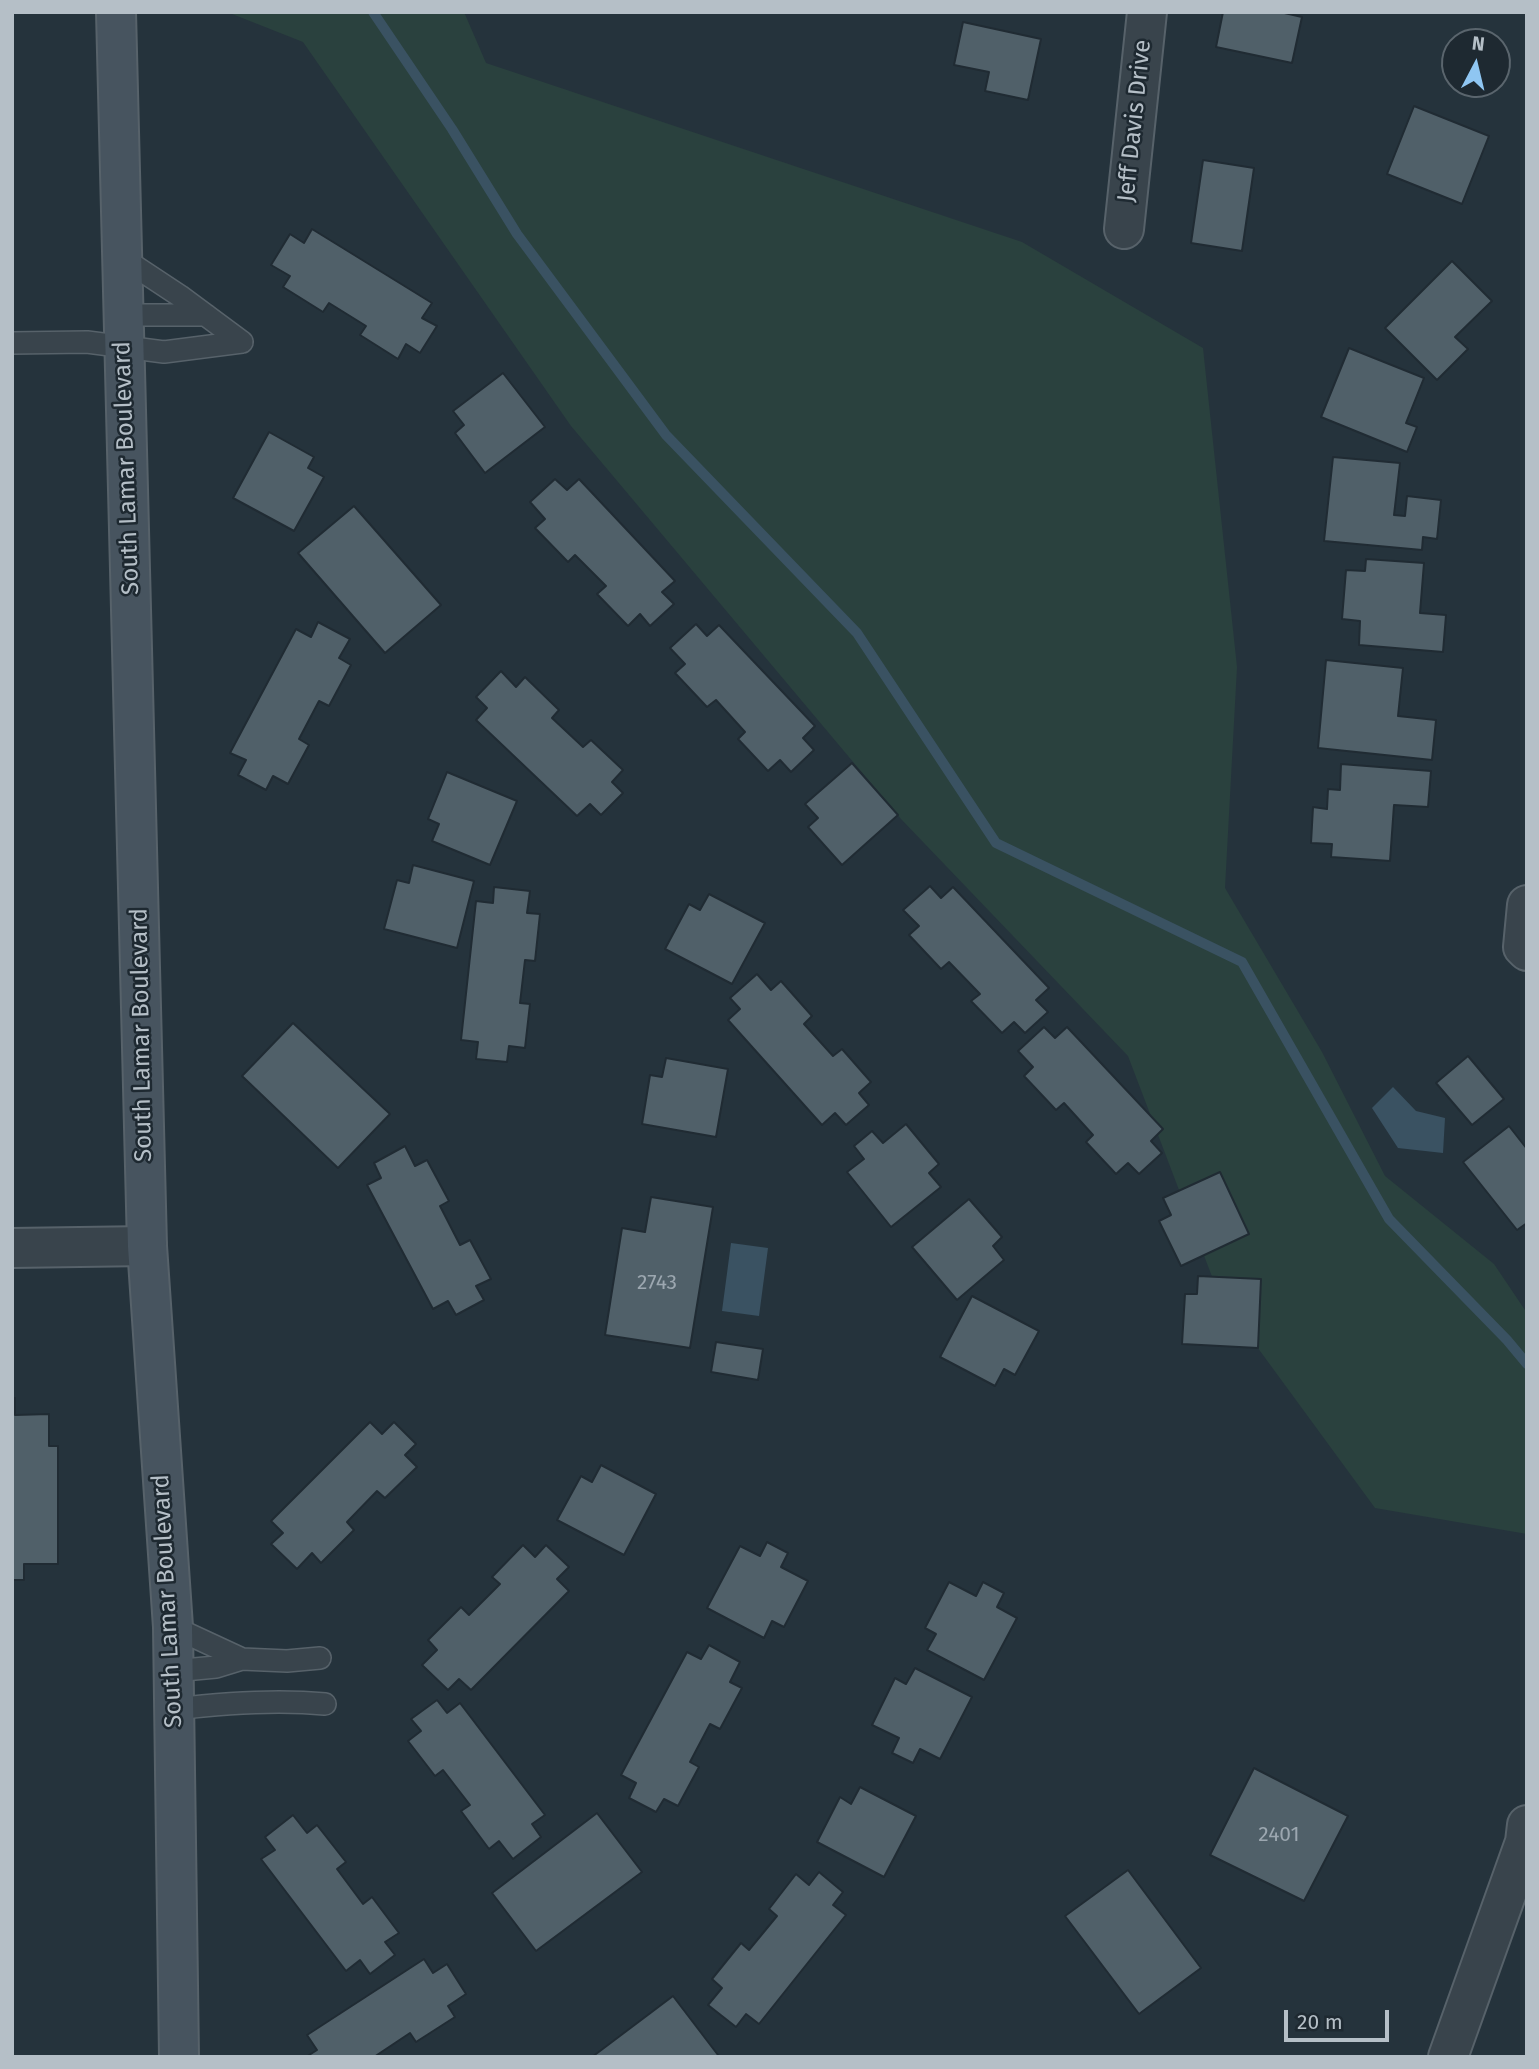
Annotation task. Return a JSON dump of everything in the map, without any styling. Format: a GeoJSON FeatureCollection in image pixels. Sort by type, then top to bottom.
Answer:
{"type":"FeatureCollection","features":[{"type":"Feature","properties":{"kind":"street","name":"South Lamar Boulevard"},"geometry":{"type":"LineString","coordinates":[[116,12],[147,1246],[173,1627],[179,2057]]}},
{"type":"Feature","properties":{"kind":"street","name":"Jeff Davis Drive"},"geometry":{"type":"LineString","coordinates":[[1124,229],[1147,12]]}},
{"type":"Feature","properties":{"kind":"street"},"geometry":{"type":"LineString","coordinates":[[1527,905],[1523,947],[1527,951]]}},
{"type":"Feature","properties":{"kind":"street"},"geometry":{"type":"LineString","coordinates":[[12,1248],[147,1246]]}},
{"type":"Feature","properties":{"kind":"street"},"geometry":{"type":"LineString","coordinates":[[1448,2057],[1525,1842],[1527,1825]]}},
{"type":"Feature","properties":{"kind":"lane"},"geometry":{"type":"LineString","coordinates":[[121,257],[242,342],[164,352],[123,331]]}},
{"type":"Feature","properties":{"kind":"lane"},"geometry":{"type":"LineString","coordinates":[[12,343],[87,342],[123,331],[206,315]]}},
{"type":"Feature","properties":{"kind":"lane"},"geometry":{"type":"LineString","coordinates":[[173,1627],[242,1659]]}},
{"type":"Feature","properties":{"kind":"lane"},"geometry":{"type":"LineString","coordinates":[[173,1671],[216,1667],[242,1659],[287,1661],[320,1658]]}},
{"type":"Feature","properties":{"kind":"lane"},"geometry":{"type":"LineString","coordinates":[[174,1709],[216,1704],[326,1704]]}},
{"type":"Feature","properties":{"kind":"green space"},"geometry":{"type":"Polygon","coordinates":[[[227,12],[464,12],[486,63],[1022,242],[1203,348],[1237,667],[1225,888],[1322,1052],[1385,1176],[1494,1264],[1527,1313],[1527,1534],[1375,1508],[1219,1295],[1128,1056],[901,819],[571,426],[303,42],[227,12]]]}},
{"type":"Feature","properties":{"kind":"water"},"geometry":{"type":"Polygon","coordinates":[[[1393,1087],[1416,1111],[1445,1118],[1443,1153],[1398,1148],[1372,1108],[1393,1087]]]}},
{"type":"Feature","properties":{"kind":"water"},"geometry":{"type":"Polygon","coordinates":[[[731,1243],[768,1248],[759,1316],[722,1311],[731,1243]]]}},
{"type":"Feature","properties":{"kind":"building"},"geometry":{"type":"Polygon","coordinates":[[[1223,12],[1280,12],[1302,17],[1292,63],[1216,47],[1223,12]]]}},
{"type":"Feature","properties":{"kind":"building"},"geometry":{"type":"Polygon","coordinates":[[[963,22],[1041,39],[1028,100],[985,91],[989,72],[954,65],[963,22]]]}},
{"type":"Feature","properties":{"kind":"building"},"geometry":{"type":"Polygon","coordinates":[[[1414,106],[1489,136],[1462,204],[1387,174],[1414,106]]]}},
{"type":"Feature","properties":{"kind":"building"},"geometry":{"type":"Polygon","coordinates":[[[1203,160],[1254,168],[1242,251],[1191,243],[1203,160]]]}},
{"type":"Feature","properties":{"kind":"building"},"geometry":{"type":"Polygon","coordinates":[[[312,229],[432,303],[422,318],[437,326],[420,353],[406,344],[398,359],[360,335],[366,326],[329,303],[323,312],[283,287],[290,276],[271,265],[290,234],[304,243],[312,229]]]}},
{"type":"Feature","properties":{"kind":"building"},"geometry":{"type":"Polygon","coordinates":[[[1452,261],[1492,301],[1455,337],[1468,349],[1437,380],[1385,328],[1452,261]]]}},
{"type":"Feature","properties":{"kind":"building"},"geometry":{"type":"Polygon","coordinates":[[[1349,348],[1424,378],[1406,423],[1417,427],[1407,452],[1321,417],[1349,348]]]}},
{"type":"Feature","properties":{"kind":"building"},"geometry":{"type":"Polygon","coordinates":[[[503,373],[545,427],[485,473],[455,433],[464,425],[453,411],[503,373]]]}},
{"type":"Feature","properties":{"kind":"building"},"geometry":{"type":"Polygon","coordinates":[[[269,432],[314,457],[308,468],[324,477],[294,531],[233,498],[269,432]]]}},
{"type":"Feature","properties":{"kind":"building"},"geometry":{"type":"Polygon","coordinates":[[[1333,457],[1400,463],[1394,515],[1405,516],[1407,496],[1441,500],[1437,539],[1423,537],[1422,550],[1324,541],[1333,457]]]}},
{"type":"Feature","properties":{"kind":"building"},"geometry":{"type":"Polygon","coordinates":[[[555,479],[567,490],[579,479],[675,581],[662,592],[674,604],[650,626],[640,614],[628,626],[597,594],[606,586],[575,555],[568,562],[535,528],[545,519],[530,502],[555,479]]]}},
{"type":"Feature","properties":{"kind":"building"},"geometry":{"type":"Polygon","coordinates":[[[354,506],[441,605],[385,653],[298,553],[354,506]]]}},
{"type":"Feature","properties":{"kind":"building"},"geometry":{"type":"Polygon","coordinates":[[[1366,559],[1424,563],[1420,613],[1446,615],[1443,652],[1359,645],[1360,621],[1342,619],[1346,570],[1365,571],[1366,559]]]}},
{"type":"Feature","properties":{"kind":"building"},"geometry":{"type":"Polygon","coordinates":[[[318,622],[350,639],[339,658],[351,665],[329,706],[319,701],[299,739],[309,745],[288,784],[273,776],[266,790],[238,775],[246,760],[230,753],[296,629],[311,637],[318,622]]]}},
{"type":"Feature","properties":{"kind":"building"},"geometry":{"type":"Polygon","coordinates":[[[696,624],[707,636],[719,625],[815,726],[803,738],[814,750],[791,772],[780,760],[768,771],[738,739],[745,732],[716,700],[707,707],[675,673],[685,664],[670,648],[696,624]]]}},
{"type":"Feature","properties":{"kind":"building"},"geometry":{"type":"Polygon","coordinates":[[[1326,660],[1403,668],[1398,716],[1436,720],[1432,760],[1318,748],[1326,660]]]}},
{"type":"Feature","properties":{"kind":"building"},"geometry":{"type":"Polygon","coordinates":[[[501,671],[516,687],[525,677],[559,710],[552,718],[583,747],[591,740],[623,770],[612,782],[623,793],[601,815],[590,804],[577,816],[476,720],[487,708],[476,697],[501,671]]]}},
{"type":"Feature","properties":{"kind":"building"},"geometry":{"type":"Polygon","coordinates":[[[852,763],[898,815],[842,865],[808,827],[818,818],[805,804],[852,763]]]}},
{"type":"Feature","properties":{"kind":"building"},"geometry":{"type":"Polygon","coordinates":[[[1341,764],[1431,771],[1428,807],[1394,805],[1390,861],[1331,857],[1332,844],[1311,843],[1313,807],[1327,809],[1328,789],[1340,790],[1341,764]]]}},
{"type":"Feature","properties":{"kind":"building"},"geometry":{"type":"Polygon","coordinates":[[[447,772],[517,801],[490,865],[432,841],[439,824],[428,819],[447,772]]]}},
{"type":"Feature","properties":{"kind":"building"},"geometry":{"type":"Polygon","coordinates":[[[413,865],[474,881],[457,948],[384,929],[397,880],[409,883],[413,865]]]}},
{"type":"Feature","properties":{"kind":"building"},"geometry":{"type":"Polygon","coordinates":[[[930,886],[941,898],[953,887],[1049,988],[1036,1000],[1048,1012],[1025,1033],[1014,1022],[1002,1033],[971,1001],[980,994],[949,962],[941,969],[909,935],[919,926],[903,910],[930,886]]]}},
{"type":"Feature","properties":{"kind":"building"},"geometry":{"type":"Polygon","coordinates":[[[494,887],[530,891],[527,913],[540,914],[535,961],[525,960],[520,1003],[530,1004],[525,1048],[509,1046],[507,1062],[476,1059],[478,1042],[461,1040],[476,901],[493,903],[494,887]]]}},
{"type":"Feature","properties":{"kind":"building"},"geometry":{"type":"Polygon","coordinates":[[[709,894],[765,923],[732,984],[665,949],[689,904],[700,910],[709,894]]]}},
{"type":"Feature","properties":{"kind":"building"},"geometry":{"type":"Polygon","coordinates":[[[757,974],[771,990],[781,981],[812,1016],[804,1024],[833,1056],[842,1049],[871,1082],[859,1093],[869,1105],[846,1125],[835,1113],[822,1125],[728,1020],[740,1009],[730,998],[757,974]]]}},
{"type":"Feature","properties":{"kind":"building"},"geometry":{"type":"Polygon","coordinates":[[[293,1023],[390,1114],[338,1168],[242,1076],[293,1023]]]}},
{"type":"Feature","properties":{"kind":"building"},"geometry":{"type":"Polygon","coordinates":[[[1044,1027],[1055,1038],[1067,1027],[1163,1129],[1151,1141],[1162,1153],[1139,1174],[1128,1163],[1116,1174],[1086,1142],[1093,1135],[1064,1103],[1056,1110],[1024,1076],[1033,1067],[1018,1051],[1044,1027]]]}},
{"type":"Feature","properties":{"kind":"building"},"geometry":{"type":"Polygon","coordinates":[[[1468,1056],[1504,1099],[1472,1125],[1436,1083],[1468,1056]]]}},
{"type":"Feature","properties":{"kind":"building"},"geometry":{"type":"Polygon","coordinates":[[[666,1058],[728,1069],[716,1137],[642,1124],[650,1075],[662,1077],[666,1058]]]}},
{"type":"Feature","properties":{"kind":"building"},"geometry":{"type":"Polygon","coordinates":[[[906,1124],[939,1164],[929,1173],[941,1187],[891,1227],[847,1172],[864,1159],[854,1146],[872,1131],[883,1143],[906,1124]]]}},
{"type":"Feature","properties":{"kind":"building"},"geometry":{"type":"Polygon","coordinates":[[[1509,1126],[1527,1149],[1527,1223],[1517,1230],[1463,1162],[1509,1126]]]}},
{"type":"Feature","properties":{"kind":"building"},"geometry":{"type":"Polygon","coordinates":[[[405,1146],[415,1166],[427,1160],[449,1201],[440,1206],[460,1245],[470,1240],[491,1279],[476,1286],[484,1300],[456,1315],[448,1301],[433,1309],[367,1185],[381,1178],[374,1163],[405,1146]]]}},
{"type":"Feature","properties":{"kind":"building"},"geometry":{"type":"Polygon","coordinates":[[[1220,1172],[1249,1234],[1181,1266],[1159,1221],[1171,1215],[1163,1198],[1220,1172]]]}},
{"type":"Feature","properties":{"kind":"building"},"geometry":{"type":"Polygon","coordinates":[[[651,1197],[713,1207],[690,1348],[605,1335],[622,1228],[645,1232],[651,1197]]]}},
{"type":"Feature","properties":{"kind":"building"},"geometry":{"type":"Polygon","coordinates":[[[969,1199],[1002,1237],[993,1246],[1004,1260],[957,1300],[912,1247],[969,1199]]]}},
{"type":"Feature","properties":{"kind":"building"},"geometry":{"type":"Polygon","coordinates":[[[1198,1276],[1261,1279],[1258,1348],[1182,1344],[1185,1294],[1197,1294],[1198,1276]]]}},
{"type":"Feature","properties":{"kind":"building"},"geometry":{"type":"Polygon","coordinates":[[[972,1296],[1039,1331],[1015,1375],[1004,1369],[995,1386],[940,1357],[972,1296]]]}},
{"type":"Feature","properties":{"kind":"building"},"geometry":{"type":"Polygon","coordinates":[[[716,1342],[763,1349],[758,1380],[711,1372],[716,1342]]]}},
{"type":"Feature","properties":{"kind":"building"},"geometry":{"type":"Polygon","coordinates":[[[12,1398],[15,1398],[15,1415],[49,1414],[49,1446],[58,1446],[58,1564],[24,1564],[24,1580],[12,1580],[12,1398]]]}},
{"type":"Feature","properties":{"kind":"building"},"geometry":{"type":"Polygon","coordinates":[[[370,1422],[382,1434],[394,1422],[416,1444],[405,1455],[417,1467],[385,1498],[377,1491],[347,1522],[354,1530],[321,1563],[312,1553],[297,1569],[271,1544],[283,1533],[271,1521],[370,1422]]]}},
{"type":"Feature","properties":{"kind":"building"},"geometry":{"type":"Polygon","coordinates":[[[601,1465],[656,1494],[624,1555],[557,1520],[581,1476],[592,1482],[601,1465]]]}},
{"type":"Feature","properties":{"kind":"building"},"geometry":{"type":"Polygon","coordinates":[[[767,1542],[788,1553],[781,1567],[808,1581],[784,1627],[772,1621],[764,1638],[707,1608],[740,1546],[760,1556],[767,1542]]]}},
{"type":"Feature","properties":{"kind":"building"},"geometry":{"type":"Polygon","coordinates":[[[523,1545],[535,1557],[546,1545],[569,1567],[557,1579],[569,1591],[471,1690],[459,1679],[448,1690],[422,1665],[437,1650],[428,1640],[461,1607],[469,1615],[500,1584],[492,1577],[523,1545]]]}},
{"type":"Feature","properties":{"kind":"building"},"geometry":{"type":"Polygon","coordinates":[[[949,1582],[976,1596],[983,1582],[1004,1593],[997,1607],[1017,1618],[984,1680],[927,1650],[936,1634],[925,1628],[949,1582]]]}},
{"type":"Feature","properties":{"kind":"building"},"geometry":{"type":"Polygon","coordinates":[[[709,1645],[740,1662],[730,1682],[742,1688],[720,1729],[710,1724],[690,1762],[699,1767],[678,1806],[664,1799],[656,1812],[629,1798],[636,1783],[621,1775],[687,1652],[701,1659],[709,1645]]]}},
{"type":"Feature","properties":{"kind":"building"},"geometry":{"type":"Polygon","coordinates":[[[915,1668],[972,1697],[940,1759],[920,1749],[913,1763],[892,1753],[899,1738],[872,1725],[895,1678],[906,1684],[915,1668]]]}},
{"type":"Feature","properties":{"kind":"building"},"geometry":{"type":"Polygon","coordinates":[[[437,1700],[447,1713],[460,1703],[545,1815],[532,1824],[541,1837],[513,1859],[499,1841],[489,1849],[461,1811],[470,1805],[443,1770],[435,1776],[408,1741],[421,1731],[411,1719],[437,1700]]]}},
{"type":"Feature","properties":{"kind":"building"},"geometry":{"type":"Polygon","coordinates":[[[1254,1768],[1348,1816],[1304,1901],[1210,1855],[1254,1768]]]}},
{"type":"Feature","properties":{"kind":"building"},"geometry":{"type":"Polygon","coordinates":[[[860,1787],[916,1816],[884,1877],[817,1842],[840,1797],[851,1804],[860,1787]]]}},
{"type":"Feature","properties":{"kind":"building"},"geometry":{"type":"Polygon","coordinates":[[[597,1813],[642,1872],[536,1951],[492,1893],[597,1813]]]}},
{"type":"Feature","properties":{"kind":"building"},"geometry":{"type":"Polygon","coordinates":[[[293,1815],[307,1833],[317,1825],[346,1862],[337,1869],[363,1904],[372,1897],[399,1933],[385,1942],[395,1955],[370,1974],[360,1960],[346,1971],[261,1859],[275,1850],[265,1837],[293,1815]]]}},
{"type":"Feature","properties":{"kind":"building"},"geometry":{"type":"Polygon","coordinates":[[[1128,1870],[1201,1968],[1139,2014],[1065,1916],[1128,1870]]]}},
{"type":"Feature","properties":{"kind":"building"},"geometry":{"type":"Polygon","coordinates":[[[819,1872],[843,1892],[833,1905],[846,1915],[759,2024],[746,2014],[736,2027],[708,2005],[722,1988],[712,1979],[741,1943],[749,1950],[777,1916],[769,1909],[796,1874],[809,1885],[819,1872]]]}},
{"type":"Feature","properties":{"kind":"building"},"geometry":{"type":"Polygon","coordinates":[[[424,1959],[433,1973],[447,1964],[466,1994],[448,2006],[455,2017],[416,2042],[410,2033],[374,2057],[306,2057],[317,2050],[307,2035],[424,1959]]]}},
{"type":"Feature","properties":{"kind":"building"},"geometry":{"type":"Polygon","coordinates":[[[673,1996],[718,2055],[592,2057],[673,1996]]]}},
{"type":"Feature","properties":{"kind":"waterway"},"geometry":{"type":"LineString","coordinates":[[373,12],[452,129],[517,234],[666,435],[857,633],[996,843],[1242,962],[1389,1219],[1527,1364]]}}]}
